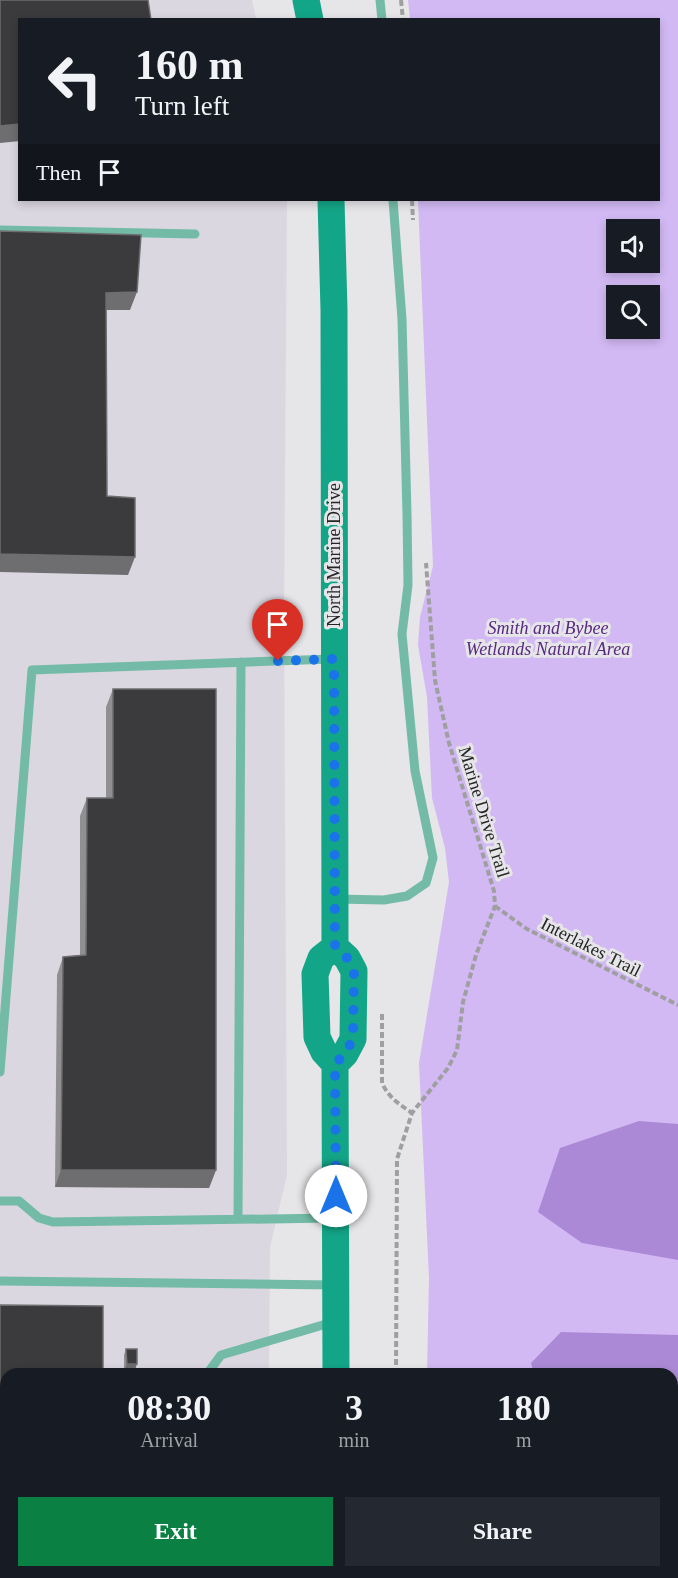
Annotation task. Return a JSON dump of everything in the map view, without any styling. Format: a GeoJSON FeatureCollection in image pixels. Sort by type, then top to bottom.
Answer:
{"type":"FeatureCollection","features":[{"type":"Feature","properties":{"kind":"main road"},"geometry":{"type":"LineString","coordinates":[[306,0],[310,18]]}},
{"type":"Feature","properties":{"kind":"main road","name":"North Marine Drive"},"geometry":{"type":"LineString","coordinates":[[331,201],[334,309],[335,947]]}},
{"type":"Feature","properties":{"kind":"main road"},"geometry":{"type":"LineString","coordinates":[[335,1064],[345,1054],[353,1039],[354,971],[347,958],[335,947],[321,958],[315,974],[317,1037],[324,1052],[335,1064],[336,1368]]}},
{"type":"Feature","properties":{"kind":"lane"},"geometry":{"type":"LineString","coordinates":[[380,0],[382,18]]}},
{"type":"Feature","properties":{"kind":"lane"},"geometry":{"type":"LineString","coordinates":[[334,899],[384,900],[407,896],[426,883],[433,858],[415,771],[402,634],[408,585],[407,514],[402,319],[393,201]]}},
{"type":"Feature","properties":{"kind":"lane"},"geometry":{"type":"LineString","coordinates":[[0,230],[195,234]]}},
{"type":"Feature","properties":{"kind":"lane"},"geometry":{"type":"LineString","coordinates":[[0,1072],[32,670],[334,659]]}},
{"type":"Feature","properties":{"kind":"lane"},"geometry":{"type":"LineString","coordinates":[[238,1219],[241,662]]}},
{"type":"Feature","properties":{"kind":"lane"},"geometry":{"type":"LineString","coordinates":[[0,1201],[19,1201],[27,1210],[48,1222],[336,1218]]}},
{"type":"Feature","properties":{"kind":"lane"},"geometry":{"type":"LineString","coordinates":[[0,1281],[336,1285]]}},
{"type":"Feature","properties":{"kind":"lane"},"geometry":{"type":"LineString","coordinates":[[211,1368],[221,1355],[335,1322]]}},
{"type":"Feature","properties":{"kind":"path"},"geometry":{"type":"LineString","coordinates":[[401,0],[403,18]]}},
{"type":"Feature","properties":{"kind":"path","name":"Marine Drive Trail"},"geometry":{"type":"LineString","coordinates":[[396,1368],[397,1159],[412,1113],[448,1068],[457,1050],[463,1002],[476,955],[495,906],[494,891],[449,742],[435,680]]}},
{"type":"Feature","properties":{"kind":"path","name":"Interlakes Trail"},"geometry":{"type":"LineString","coordinates":[[495,906],[526,929],[678,1005]]}},
{"type":"Feature","properties":{"kind":"path"},"geometry":{"type":"LineString","coordinates":[[382,1014],[382,1083],[386,1092],[412,1113]]}},
{"type":"Feature","properties":{"kind":"shaded area"},"geometry":{"type":"Polygon","coordinates":[[[0,0],[252,0],[256,18],[18,18],[18,201],[287,201],[284,620],[287,1175],[270,1247],[269,1368],[0,1368],[0,0]]]}},
{"type":"Feature","properties":{"kind":"shaded area"},"geometry":{"type":"Polygon","coordinates":[[[639,1121],[678,1124],[678,1260],[582,1243],[538,1212],[560,1148],[639,1121]]]}},
{"type":"Feature","properties":{"kind":"shaded area"},"geometry":{"type":"Polygon","coordinates":[[[561,1332],[678,1335],[678,1368],[532,1368],[531,1363],[561,1332]]]}},
{"type":"Feature","properties":{"kind":"green space","name":"Smith and Bybee Wetlands Natural Area"},"geometry":{"type":"Polygon","coordinates":[[[408,0],[678,0],[678,1368],[427,1368],[429,1278],[419,1063],[449,882],[445,848],[432,798],[427,697],[418,645],[420,617],[433,566],[418,201],[660,201],[660,18],[410,18],[408,0]]]}},
{"type":"Feature","properties":{"kind":"building"},"geometry":{"type":"Polygon","coordinates":[[[0,0],[148,0],[151,18],[18,18],[18,124],[0,126],[0,0]]]}},
{"type":"Feature","properties":{"kind":"building"},"geometry":{"type":"Polygon","coordinates":[[[0,231],[141,235],[137,292],[106,293],[107,496],[135,498],[135,557],[0,554],[0,231]]]}},
{"type":"Feature","properties":{"kind":"building"},"geometry":{"type":"Polygon","coordinates":[[[113,689],[216,689],[216,1170],[61,1170],[63,957],[86,955],[87,798],[113,798],[113,689]]]}},
{"type":"Feature","properties":{"kind":"building"},"geometry":{"type":"Polygon","coordinates":[[[0,1305],[103,1306],[103,1368],[0,1368],[0,1305]]]}},
{"type":"Feature","properties":{"kind":"building"},"geometry":{"type":"Polygon","coordinates":[[[126,1349],[137,1349],[137,1364],[127,1364],[126,1349]]]}},
{"type":"Feature","properties":{"kind":"route"},"geometry":{"type":"LineString","coordinates":[[278,661],[334,659],[335,947],[347,958],[354,971],[353,1039],[345,1054],[335,1064],[336,1196]]}}]}
